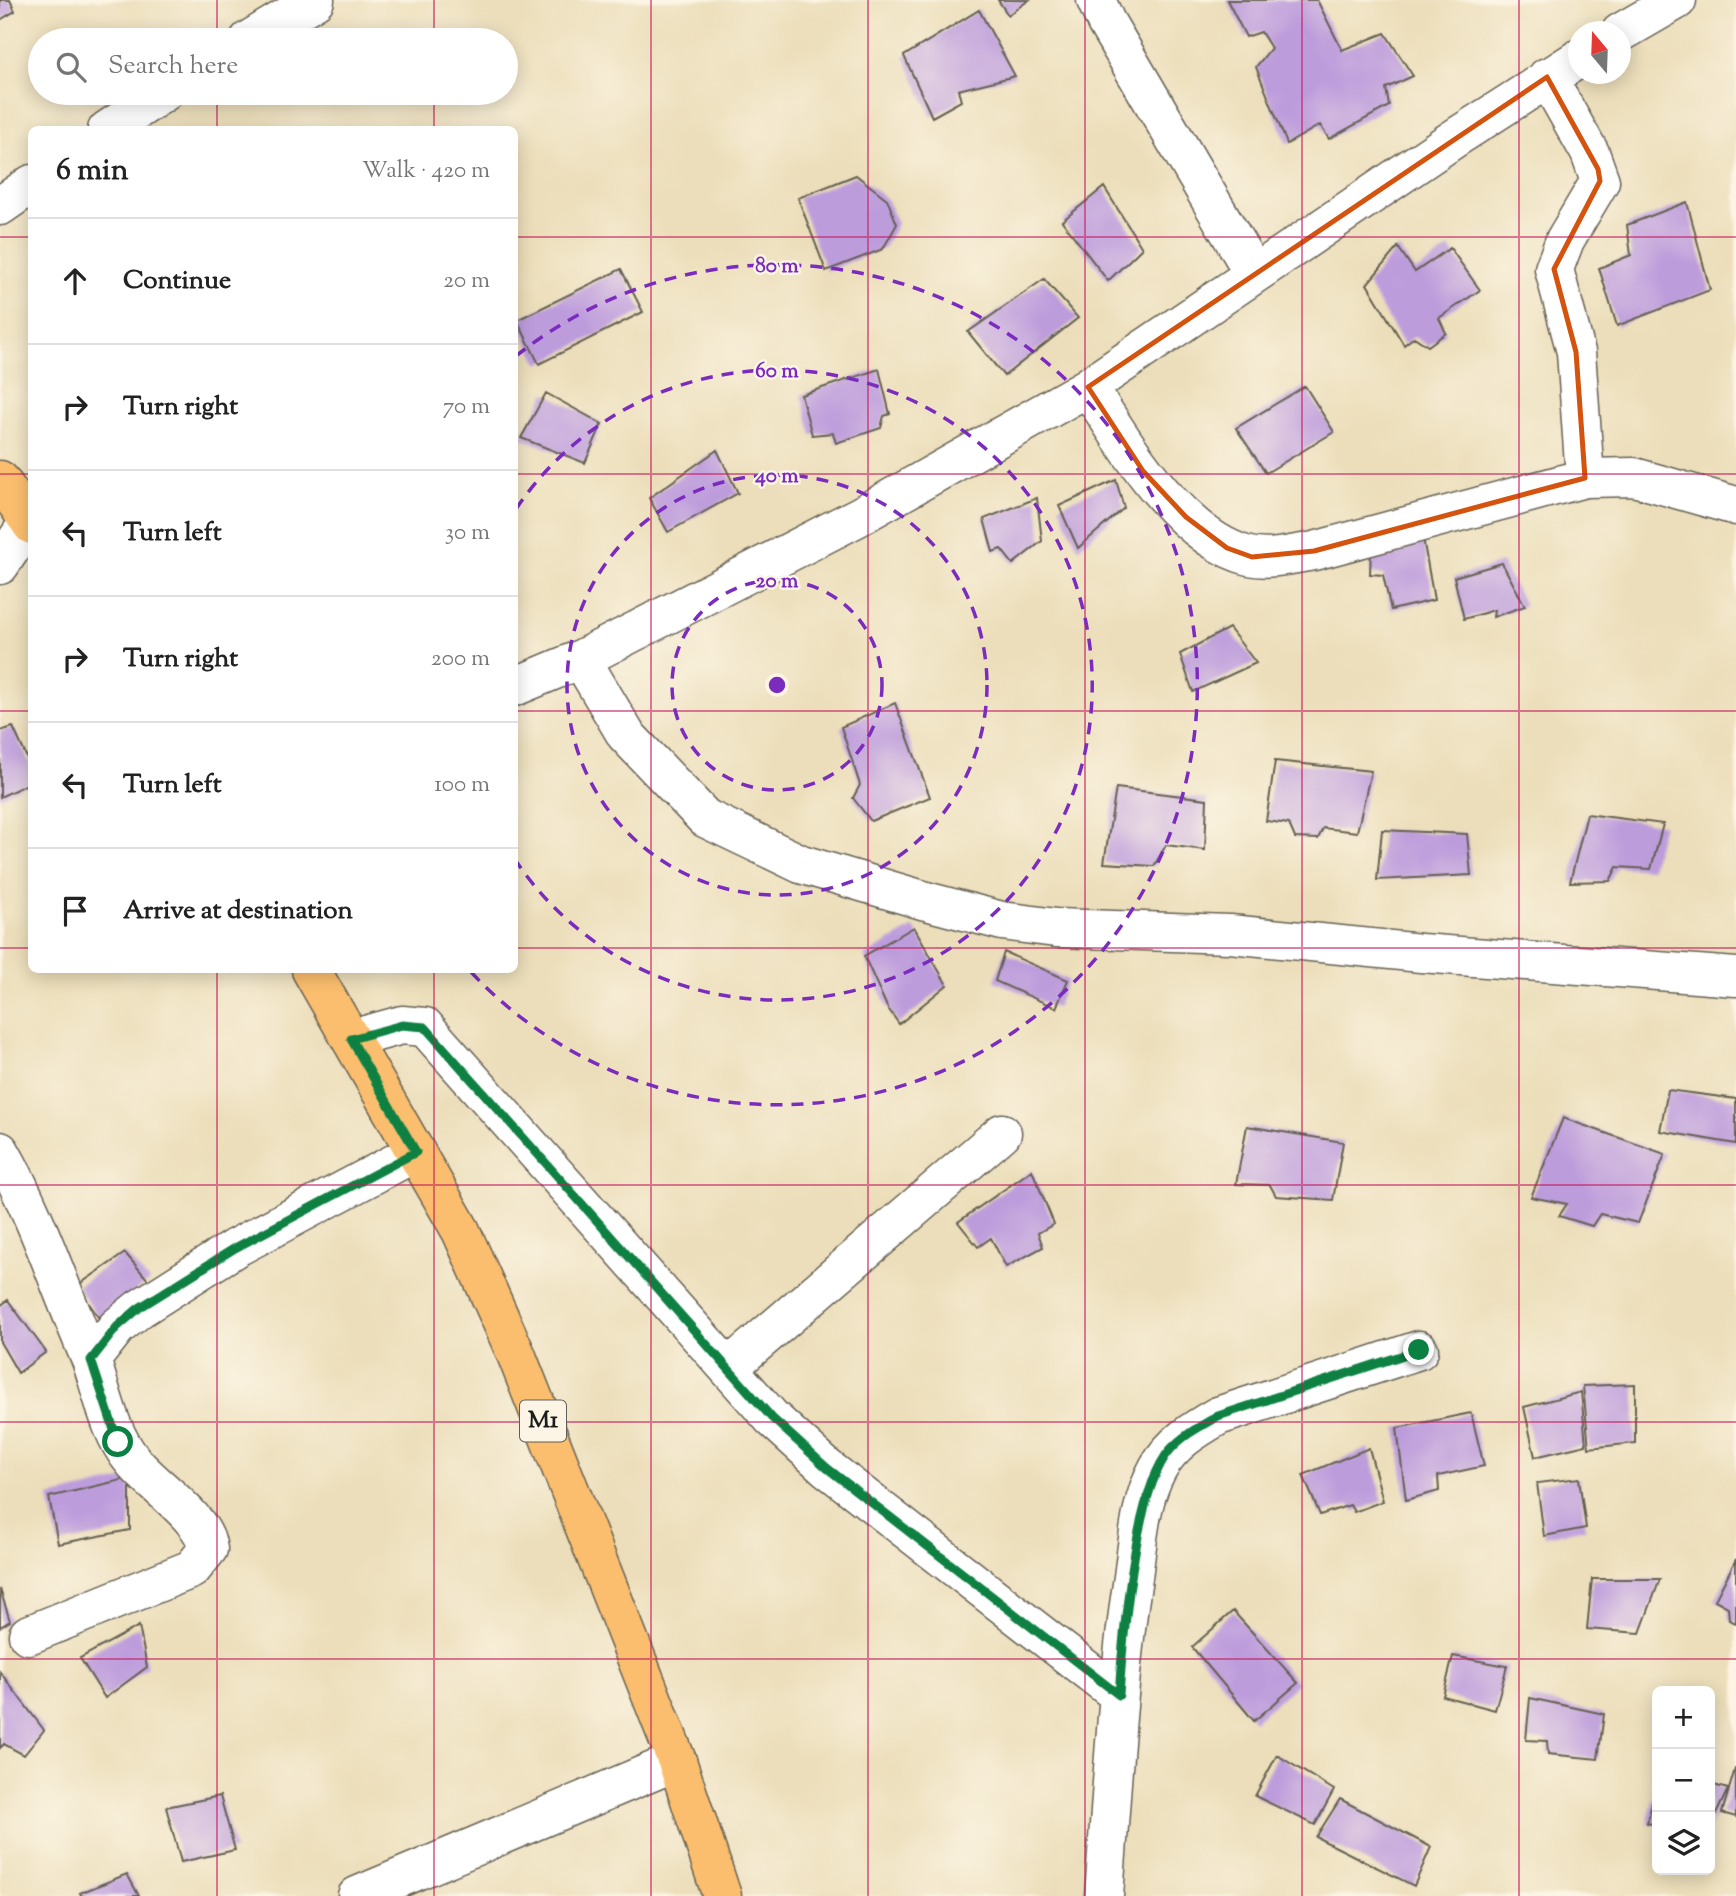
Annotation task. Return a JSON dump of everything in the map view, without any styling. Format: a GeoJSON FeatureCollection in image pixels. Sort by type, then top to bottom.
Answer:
{"type":"FeatureCollection","features":[{"type":"Feature","properties":{"kind":"main road"},"geometry":{"type":"LineString","coordinates":[[0,480],[28,520]]}},
{"type":"Feature","properties":{"kind":"main road","name":"M1"},"geometry":{"type":"LineString","coordinates":[[314,973],[461,1231],[516,1354],[677,1761],[722,1896]]}},
{"type":"Feature","properties":{"kind":"street"},"geometry":{"type":"LineString","coordinates":[[269,28],[315,0]]}},
{"type":"Feature","properties":{"kind":"street"},"geometry":{"type":"LineString","coordinates":[[1096,0],[1105,22],[1254,274]]}},
{"type":"Feature","properties":{"kind":"street"},"geometry":{"type":"LineString","coordinates":[[1631,27],[1677,0]]}},
{"type":"Feature","properties":{"kind":"street"},"geometry":{"type":"LineString","coordinates":[[518,685],[581,659],[858,517],[1088,387],[1563,68],[1600,181],[1581,218],[1565,240],[1553,269],[1576,352],[1585,478]]}},
{"type":"Feature","properties":{"kind":"street"},"geometry":{"type":"LineString","coordinates":[[113,126],[145,105]]}},
{"type":"Feature","properties":{"kind":"street"},"geometry":{"type":"LineString","coordinates":[[0,206],[28,187]]}},
{"type":"Feature","properties":{"kind":"street"},"geometry":{"type":"LineString","coordinates":[[1088,387],[1143,471],[1186,517],[1227,548],[1252,556],[1314,551],[1585,478],[1634,477],[1736,506]]}},
{"type":"Feature","properties":{"kind":"street"},"geometry":{"type":"LineString","coordinates":[[0,565],[28,526]]}},
{"type":"Feature","properties":{"kind":"street"},"geometry":{"type":"LineString","coordinates":[[581,659],[626,735],[705,818],[801,863],[926,901],[1002,921],[1056,929],[1230,934],[1421,953],[1736,977]]}},
{"type":"Feature","properties":{"kind":"street"},"geometry":{"type":"LineString","coordinates":[[351,1039],[402,1025],[425,1027],[772,1418],[827,1468],[1119,1695]]}},
{"type":"Feature","properties":{"kind":"street"},"geometry":{"type":"LineString","coordinates":[[728,1368],[1002,1133]]}},
{"type":"Feature","properties":{"kind":"street"},"geometry":{"type":"LineString","coordinates":[[0,1151],[37,1224],[60,1289],[91,1360],[118,1442],[134,1463],[201,1529],[208,1549],[192,1569],[28,1635]]}},
{"type":"Feature","properties":{"kind":"street"},"geometry":{"type":"LineString","coordinates":[[91,1360],[117,1327],[139,1308],[235,1248],[416,1152]]}},
{"type":"Feature","properties":{"kind":"street"},"geometry":{"type":"LineString","coordinates":[[1104,1896],[1119,1695],[1143,1506],[1157,1469],[1170,1450],[1188,1433],[1218,1416],[1419,1350]]}},
{"type":"Feature","properties":{"kind":"street"},"geometry":{"type":"LineString","coordinates":[[357,1896],[677,1761]]}},
{"type":"Feature","properties":{"kind":"highlighted area"},"geometry":{"type":"Polygon","coordinates":[[[1547,77],[1598,169],[1600,181],[1554,269],[1576,352],[1585,478],[1314,551],[1252,557],[1227,548],[1186,517],[1143,471],[1088,387],[1547,77]]]}},
{"type":"Feature","properties":{"kind":"building"},"geometry":{"type":"Polygon","coordinates":[[[0,0],[10,0],[15,11],[0,20],[0,0]]]}},
{"type":"Feature","properties":{"kind":"building"},"geometry":{"type":"Polygon","coordinates":[[[998,0],[1029,0],[1008,15],[998,0]]]}},
{"type":"Feature","properties":{"kind":"building"},"geometry":{"type":"Polygon","coordinates":[[[1227,0],[1317,0],[1342,50],[1385,33],[1413,76],[1386,88],[1389,106],[1329,139],[1320,125],[1287,144],[1256,67],[1271,48],[1261,32],[1246,37],[1227,0]]]}},
{"type":"Feature","properties":{"kind":"building"},"geometry":{"type":"Polygon","coordinates":[[[979,10],[1015,76],[958,90],[961,101],[932,117],[904,56],[979,10]]]}},
{"type":"Feature","properties":{"kind":"building"},"geometry":{"type":"Polygon","coordinates":[[[856,175],[887,199],[897,224],[883,249],[826,271],[798,198],[856,175]]]}},
{"type":"Feature","properties":{"kind":"building"},"geometry":{"type":"Polygon","coordinates":[[[1104,187],[1142,248],[1108,281],[1062,221],[1104,187]]]}},
{"type":"Feature","properties":{"kind":"building"},"geometry":{"type":"Polygon","coordinates":[[[1687,202],[1710,290],[1617,326],[1599,268],[1631,255],[1627,225],[1687,202]]]}},
{"type":"Feature","properties":{"kind":"building"},"geometry":{"type":"Polygon","coordinates":[[[1398,247],[1415,272],[1450,248],[1480,290],[1439,318],[1446,333],[1428,346],[1414,337],[1404,345],[1367,284],[1398,247]]]}},
{"type":"Feature","properties":{"kind":"building"},"geometry":{"type":"Polygon","coordinates":[[[621,269],[643,312],[539,364],[518,320],[621,269]]]}},
{"type":"Feature","properties":{"kind":"building"},"geometry":{"type":"Polygon","coordinates":[[[1044,279],[1078,318],[1004,376],[968,332],[1044,279]]]}},
{"type":"Feature","properties":{"kind":"building"},"geometry":{"type":"Polygon","coordinates":[[[879,369],[890,414],[884,416],[881,428],[836,443],[833,433],[812,435],[801,395],[879,369]]]}},
{"type":"Feature","properties":{"kind":"building"},"geometry":{"type":"Polygon","coordinates":[[[1305,386],[1334,432],[1266,473],[1236,428],[1305,386]]]}},
{"type":"Feature","properties":{"kind":"building"},"geometry":{"type":"Polygon","coordinates":[[[546,393],[602,424],[585,463],[521,438],[546,393]]]}},
{"type":"Feature","properties":{"kind":"building"},"geometry":{"type":"Polygon","coordinates":[[[717,450],[738,493],[668,532],[649,498],[717,450]]]}},
{"type":"Feature","properties":{"kind":"building"},"geometry":{"type":"Polygon","coordinates":[[[1116,480],[1124,508],[1078,548],[1059,506],[1116,480]]]}},
{"type":"Feature","properties":{"kind":"building"},"geometry":{"type":"Polygon","coordinates":[[[1037,498],[1042,541],[1013,564],[1001,549],[993,552],[984,519],[1037,498]]]}},
{"type":"Feature","properties":{"kind":"building"},"geometry":{"type":"Polygon","coordinates":[[[1423,538],[1434,600],[1391,610],[1383,575],[1370,574],[1371,549],[1423,538]]]}},
{"type":"Feature","properties":{"kind":"building"},"geometry":{"type":"Polygon","coordinates":[[[1502,563],[1525,606],[1493,617],[1494,610],[1464,619],[1454,577],[1502,563]]]}},
{"type":"Feature","properties":{"kind":"building"},"geometry":{"type":"Polygon","coordinates":[[[1229,628],[1256,663],[1193,692],[1180,654],[1229,628]]]}},
{"type":"Feature","properties":{"kind":"building"},"geometry":{"type":"Polygon","coordinates":[[[895,703],[930,797],[871,821],[853,798],[860,785],[841,727],[895,703]]]}},
{"type":"Feature","properties":{"kind":"building"},"geometry":{"type":"Polygon","coordinates":[[[13,727],[28,760],[28,784],[0,797],[0,731],[13,727]]]}},
{"type":"Feature","properties":{"kind":"building"},"geometry":{"type":"Polygon","coordinates":[[[1275,761],[1371,771],[1357,832],[1323,828],[1318,839],[1295,838],[1289,824],[1266,821],[1275,761]]]}},
{"type":"Feature","properties":{"kind":"building"},"geometry":{"type":"Polygon","coordinates":[[[1116,788],[1207,799],[1205,850],[1166,845],[1154,866],[1104,863],[1116,788]]]}},
{"type":"Feature","properties":{"kind":"building"},"geometry":{"type":"Polygon","coordinates":[[[1587,814],[1663,824],[1651,869],[1617,867],[1610,881],[1570,882],[1587,814]]]}},
{"type":"Feature","properties":{"kind":"building"},"geometry":{"type":"Polygon","coordinates":[[[1382,830],[1467,834],[1471,875],[1377,880],[1382,830]]]}},
{"type":"Feature","properties":{"kind":"building"},"geometry":{"type":"Polygon","coordinates":[[[914,927],[947,985],[899,1024],[887,1007],[864,956],[914,927]]]}},
{"type":"Feature","properties":{"kind":"building"},"geometry":{"type":"Polygon","coordinates":[[[1004,952],[1068,980],[1056,1008],[995,981],[1004,952]]]}},
{"type":"Feature","properties":{"kind":"building"},"geometry":{"type":"Polygon","coordinates":[[[1668,1090],[1736,1099],[1736,1144],[1660,1131],[1668,1090]]]}},
{"type":"Feature","properties":{"kind":"building"},"geometry":{"type":"Polygon","coordinates":[[[1563,1118],[1665,1154],[1638,1223],[1600,1214],[1592,1226],[1559,1216],[1567,1204],[1531,1197],[1563,1118]]]}},
{"type":"Feature","properties":{"kind":"building"},"geometry":{"type":"Polygon","coordinates":[[[1247,1126],[1343,1142],[1333,1200],[1276,1196],[1270,1185],[1236,1184],[1247,1126]]]}},
{"type":"Feature","properties":{"kind":"building"},"geometry":{"type":"Polygon","coordinates":[[[1032,1170],[1054,1224],[1038,1233],[1043,1247],[1006,1267],[991,1238],[978,1247],[958,1222],[1032,1170]]]}},
{"type":"Feature","properties":{"kind":"building"},"geometry":{"type":"Polygon","coordinates":[[[125,1253],[149,1281],[99,1318],[77,1286],[125,1253]]]}},
{"type":"Feature","properties":{"kind":"building"},"geometry":{"type":"Polygon","coordinates":[[[8,1300],[46,1352],[18,1373],[0,1342],[0,1306],[8,1300]]]}},
{"type":"Feature","properties":{"kind":"building"},"geometry":{"type":"Polygon","coordinates":[[[1635,1384],[1635,1443],[1589,1448],[1583,1386],[1635,1384]]]}},
{"type":"Feature","properties":{"kind":"building"},"geometry":{"type":"Polygon","coordinates":[[[1581,1392],[1586,1445],[1535,1457],[1524,1407],[1581,1392]]]}},
{"type":"Feature","properties":{"kind":"building"},"geometry":{"type":"Polygon","coordinates":[[[1471,1413],[1484,1466],[1438,1476],[1439,1491],[1406,1500],[1397,1428],[1471,1413]]]}},
{"type":"Feature","properties":{"kind":"building"},"geometry":{"type":"Polygon","coordinates":[[[1369,1448],[1383,1501],[1354,1512],[1350,1505],[1320,1515],[1303,1475],[1369,1448]]]}},
{"type":"Feature","properties":{"kind":"building"},"geometry":{"type":"Polygon","coordinates":[[[130,1478],[130,1530],[58,1544],[49,1497],[130,1478]]]}},
{"type":"Feature","properties":{"kind":"building"},"geometry":{"type":"Polygon","coordinates":[[[1579,1478],[1586,1528],[1544,1536],[1537,1483],[1579,1478]]]}},
{"type":"Feature","properties":{"kind":"building"},"geometry":{"type":"Polygon","coordinates":[[[1736,1559],[1736,1623],[1729,1620],[1728,1607],[1715,1600],[1736,1559]]]}},
{"type":"Feature","properties":{"kind":"building"},"geometry":{"type":"Polygon","coordinates":[[[1592,1579],[1660,1579],[1640,1633],[1587,1629],[1592,1579]]]}},
{"type":"Feature","properties":{"kind":"building"},"geometry":{"type":"Polygon","coordinates":[[[0,1589],[10,1621],[0,1627],[0,1589]]]}},
{"type":"Feature","properties":{"kind":"building"},"geometry":{"type":"Polygon","coordinates":[[[1233,1611],[1298,1683],[1254,1721],[1192,1647],[1233,1611]]]}},
{"type":"Feature","properties":{"kind":"building"},"geometry":{"type":"Polygon","coordinates":[[[139,1626],[147,1667],[105,1698],[80,1658],[139,1626]]]}},
{"type":"Feature","properties":{"kind":"building"},"geometry":{"type":"Polygon","coordinates":[[[1453,1656],[1507,1666],[1495,1710],[1443,1696],[1453,1656]]]}},
{"type":"Feature","properties":{"kind":"building"},"geometry":{"type":"Polygon","coordinates":[[[0,1672],[44,1730],[24,1755],[4,1744],[0,1748],[0,1672]]]}},
{"type":"Feature","properties":{"kind":"building"},"geometry":{"type":"Polygon","coordinates":[[[1530,1698],[1604,1714],[1598,1759],[1548,1754],[1547,1741],[1526,1740],[1530,1698]]]}},
{"type":"Feature","properties":{"kind":"building"},"geometry":{"type":"Polygon","coordinates":[[[1277,1755],[1334,1790],[1315,1825],[1255,1796],[1277,1755]]]}},
{"type":"Feature","properties":{"kind":"building"},"geometry":{"type":"Polygon","coordinates":[[[1736,1769],[1736,1817],[1722,1813],[1736,1769]]]}},
{"type":"Feature","properties":{"kind":"building"},"geometry":{"type":"Polygon","coordinates":[[[1715,1785],[1728,1789],[1715,1816],[1715,1785]]]}},
{"type":"Feature","properties":{"kind":"building"},"geometry":{"type":"Polygon","coordinates":[[[220,1796],[235,1850],[181,1862],[166,1807],[220,1796]]]}},
{"type":"Feature","properties":{"kind":"building"},"geometry":{"type":"Polygon","coordinates":[[[1340,1799],[1431,1847],[1414,1886],[1316,1837],[1340,1799]]]}},
{"type":"Feature","properties":{"kind":"building"},"geometry":{"type":"Polygon","coordinates":[[[1652,1804],[1652,1824],[1647,1823],[1652,1804]]]}},
{"type":"Feature","properties":{"kind":"building"},"geometry":{"type":"Polygon","coordinates":[[[127,1874],[139,1896],[82,1896],[80,1893],[127,1874]]]}},
{"type":"Feature","properties":{"kind":"route"},"geometry":{"type":"LineString","coordinates":[[118,1442],[91,1360],[117,1327],[139,1308],[235,1248],[416,1152],[351,1039],[402,1025],[425,1027],[772,1418],[827,1468],[1119,1695],[1121,1655],[1143,1506],[1157,1469],[1170,1450],[1188,1433],[1218,1416],[1419,1350]]}}]}
